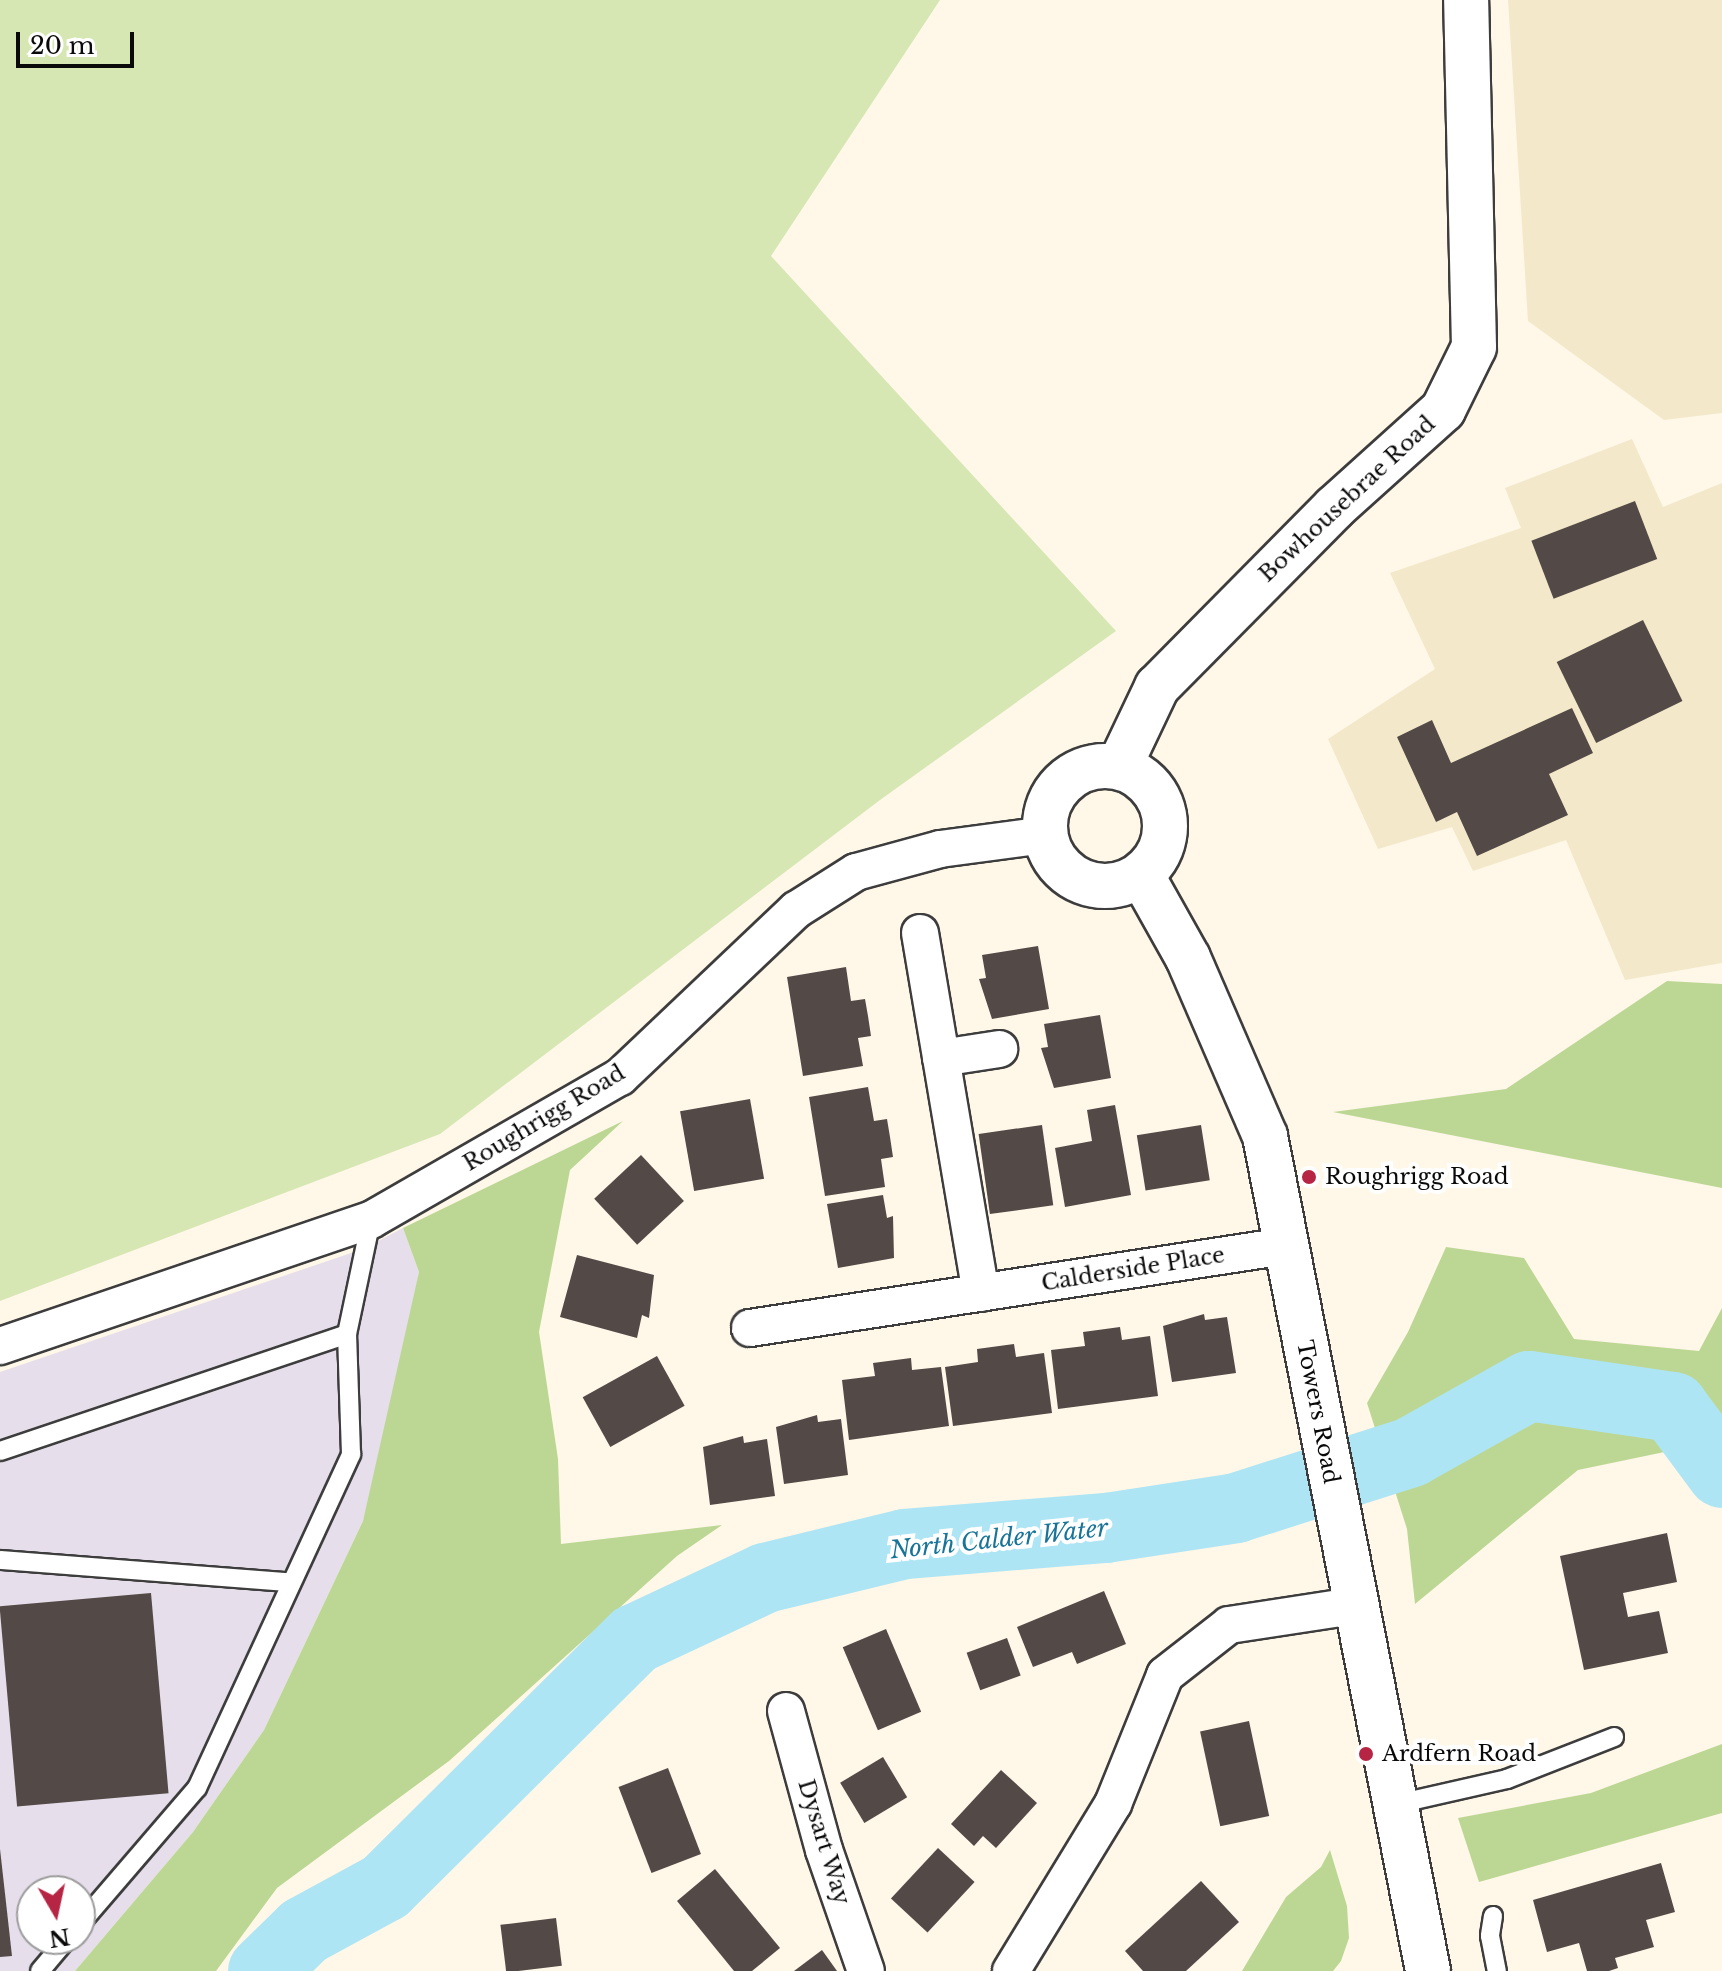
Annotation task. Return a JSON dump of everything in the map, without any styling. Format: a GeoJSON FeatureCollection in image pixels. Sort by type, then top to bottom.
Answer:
{"type":"FeatureCollection","features":[{"type":"Feature","properties":{"kind":"street","name":"Bowhousebrae Road"},"geometry":{"type":"LineString","coordinates":[[1119,767],[1157,687],[1322,519],[1443,410],[1474,347],[1466,0]]}},
{"type":"Feature","properties":{"kind":"street"},"geometry":{"type":"LineString","coordinates":[[1095,766],[1135,771],[1151,787],[1161,806],[1162,841],[1142,876],[1120,887],[1081,883],[1060,868],[1045,835],[1046,813],[1065,781],[1095,766]]}},
{"type":"Feature","properties":{"kind":"street","name":"Roughrigg Road"},"geometry":{"type":"LineString","coordinates":[[0,1346],[371,1220],[620,1077],[796,910],[856,872],[940,849],[1045,835]]}},
{"type":"Feature","properties":{"kind":"street","name":"Towers Road"},"geometry":{"type":"LineString","coordinates":[[1142,876],[1188,958],[1265,1136],[1353,1606],[1397,1804],[1428,1971]]}},
{"type":"Feature","properties":{"kind":"street"},"geometry":{"type":"LineString","coordinates":[[920,933],[981,1293]]}},
{"type":"Feature","properties":{"kind":"street"},"geometry":{"type":"LineString","coordinates":[[941,1058],[999,1049]]}},
{"type":"Feature","properties":{"kind":"street","name":"Calderside Place"},"geometry":{"type":"LineString","coordinates":[[750,1328],[1285,1246]]}},
{"type":"Feature","properties":{"kind":"street"},"geometry":{"type":"LineString","coordinates":[[1011,1971],[1113,1804],[1165,1675],[1229,1625],[1353,1606]]}},
{"type":"Feature","properties":{"kind":"street","name":"Dysart Way"},"geometry":{"type":"LineString","coordinates":[[786,1711],[824,1850],[866,1971]]}},
{"type":"Feature","properties":{"kind":"lane"},"geometry":{"type":"LineString","coordinates":[[96,1905],[197,1788],[288,1582],[351,1454],[347,1334],[371,1220]]}},
{"type":"Feature","properties":{"kind":"lane"},"geometry":{"type":"LineString","coordinates":[[0,1451],[347,1334]]}},
{"type":"Feature","properties":{"kind":"lane"},"geometry":{"type":"LineString","coordinates":[[0,1560],[288,1582]]}},
{"type":"Feature","properties":{"kind":"lane"},"geometry":{"type":"LineString","coordinates":[[1397,1804],[1507,1779],[1614,1737]]}},
{"type":"Feature","properties":{"kind":"lane"},"geometry":{"type":"LineString","coordinates":[[1493,1916],[1490,1936],[1497,1971]]}},
{"type":"Feature","properties":{"kind":"lane"},"geometry":{"type":"LineString","coordinates":[[40,1971],[54,1955]]}},
{"type":"Feature","properties":{"kind":"shaded area"},"geometry":{"type":"Polygon","coordinates":[[[1508,0],[1722,0],[1722,413],[1664,420],[1528,321],[1508,0]]]}},
{"type":"Feature","properties":{"kind":"shaded area"},"geometry":{"type":"Polygon","coordinates":[[[1632,439],[1663,507],[1722,483],[1722,963],[1625,980],[1566,840],[1473,871],[1452,827],[1378,849],[1328,739],[1435,669],[1390,573],[1521,528],[1505,488],[1632,439]]]}},
{"type":"Feature","properties":{"kind":"shaded area"},"geometry":{"type":"Polygon","coordinates":[[[403,1228],[419,1272],[390,1431],[363,1521],[264,1730],[193,1832],[96,1946],[96,1875],[16,1875],[16,1955],[89,1955],[75,1971],[0,1971],[0,1372],[363,1249],[403,1228]]]}},
{"type":"Feature","properties":{"kind":"green space"},"geometry":{"type":"Polygon","coordinates":[[[0,0],[940,0],[771,256],[1116,631],[880,800],[440,1134],[0,1301],[0,0]]]}},
{"type":"Feature","properties":{"kind":"green space"},"geometry":{"type":"Polygon","coordinates":[[[1667,981],[1722,984],[1722,1188],[1333,1112],[1506,1089],[1667,981]]]}},
{"type":"Feature","properties":{"kind":"green space"},"geometry":{"type":"Polygon","coordinates":[[[623,1121],[570,1170],[539,1332],[558,1459],[561,1544],[722,1525],[677,1556],[449,1761],[277,1888],[216,1971],[75,1971],[89,1955],[96,1955],[96,1946],[193,1832],[264,1730],[363,1521],[419,1272],[403,1228],[623,1121]]]}},
{"type":"Feature","properties":{"kind":"green space"},"geometry":{"type":"Polygon","coordinates":[[[1446,1247],[1524,1258],[1574,1339],[1699,1351],[1722,1308],[1722,1440],[1578,1470],[1415,1604],[1407,1529],[1367,1403],[1408,1332],[1446,1247]]]}},
{"type":"Feature","properties":{"kind":"green space"},"geometry":{"type":"Polygon","coordinates":[[[1722,1744],[1722,1813],[1479,1882],[1458,1818],[1591,1793],[1722,1744]]]}},
{"type":"Feature","properties":{"kind":"green space"},"geometry":{"type":"Polygon","coordinates":[[[1330,1850],[1347,1906],[1349,1938],[1341,1961],[1333,1971],[1242,1971],[1286,1897],[1321,1867],[1330,1850]]]}},
{"type":"Feature","properties":{"kind":"building"},"geometry":{"type":"Polygon","coordinates":[[[1635,501],[1657,559],[1554,599],[1531,541],[1635,501]]]}},
{"type":"Feature","properties":{"kind":"building"},"geometry":{"type":"Polygon","coordinates":[[[1643,620],[1682,701],[1596,743],[1557,662],[1643,620]]]}},
{"type":"Feature","properties":{"kind":"building"},"geometry":{"type":"Polygon","coordinates":[[[1572,708],[1593,753],[1549,774],[1568,815],[1477,856],[1457,812],[1436,822],[1397,737],[1432,720],[1451,763],[1572,708]]]}},
{"type":"Feature","properties":{"kind":"building"},"geometry":{"type":"Polygon","coordinates":[[[1038,946],[1049,1009],[992,1019],[979,979],[986,978],[982,955],[1038,946]]]}},
{"type":"Feature","properties":{"kind":"building"},"geometry":{"type":"Polygon","coordinates":[[[846,967],[851,1001],[865,999],[868,1016],[871,1036],[858,1038],[863,1066],[803,1076],[787,977],[846,967]]]}},
{"type":"Feature","properties":{"kind":"building"},"geometry":{"type":"Polygon","coordinates":[[[1100,1015],[1111,1078],[1054,1088],[1041,1048],[1048,1047],[1044,1024],[1100,1015]]]}},
{"type":"Feature","properties":{"kind":"building"},"geometry":{"type":"Polygon","coordinates":[[[868,1087],[874,1121],[887,1119],[893,1157],[881,1159],[885,1187],[825,1196],[809,1097],[868,1087]]]}},
{"type":"Feature","properties":{"kind":"building"},"geometry":{"type":"Polygon","coordinates":[[[750,1099],[764,1179],[694,1191],[680,1111],[750,1099]]]}},
{"type":"Feature","properties":{"kind":"building"},"geometry":{"type":"Polygon","coordinates":[[[1115,1105],[1131,1195],[1065,1207],[1055,1148],[1092,1141],[1087,1110],[1115,1105]]]}},
{"type":"Feature","properties":{"kind":"building"},"geometry":{"type":"Polygon","coordinates":[[[1042,1125],[1053,1205],[990,1214],[979,1134],[1042,1125]]]}},
{"type":"Feature","properties":{"kind":"building"},"geometry":{"type":"Polygon","coordinates":[[[1201,1125],[1210,1180],[1146,1190],[1137,1135],[1201,1125]]]}},
{"type":"Feature","properties":{"kind":"building"},"geometry":{"type":"Polygon","coordinates":[[[641,1155],[684,1201],[637,1245],[594,1199],[641,1155]]]}},
{"type":"Feature","properties":{"kind":"building"},"geometry":{"type":"Polygon","coordinates":[[[883,1195],[887,1218],[893,1216],[894,1258],[838,1268],[827,1204],[883,1195]]]}},
{"type":"Feature","properties":{"kind":"building"},"geometry":{"type":"Polygon","coordinates":[[[577,1255],[654,1275],[649,1318],[642,1315],[637,1338],[560,1317],[577,1255]]]}},
{"type":"Feature","properties":{"kind":"building"},"geometry":{"type":"Polygon","coordinates":[[[1204,1314],[1205,1320],[1227,1317],[1236,1373],[1172,1382],[1163,1326],[1204,1314]]]}},
{"type":"Feature","properties":{"kind":"building"},"geometry":{"type":"Polygon","coordinates":[[[1120,1327],[1122,1340],[1150,1336],[1158,1396],[1058,1409],[1051,1350],[1085,1346],[1083,1332],[1120,1327]]]}},
{"type":"Feature","properties":{"kind":"building"},"geometry":{"type":"Polygon","coordinates":[[[1014,1344],[1016,1357],[1044,1353],[1052,1413],[953,1426],[945,1367],[978,1362],[977,1349],[1014,1344]]]}},
{"type":"Feature","properties":{"kind":"building"},"geometry":{"type":"Polygon","coordinates":[[[657,1356],[685,1406],[610,1447],[583,1397],[657,1356]]]}},
{"type":"Feature","properties":{"kind":"building"},"geometry":{"type":"Polygon","coordinates":[[[911,1358],[912,1370],[941,1367],[949,1426],[849,1440],[842,1380],[875,1376],[873,1363],[911,1358]]]}},
{"type":"Feature","properties":{"kind":"building"},"geometry":{"type":"Polygon","coordinates":[[[817,1415],[818,1422],[841,1419],[848,1475],[784,1484],[776,1427],[817,1415]]]}},
{"type":"Feature","properties":{"kind":"building"},"geometry":{"type":"Polygon","coordinates":[[[743,1436],[744,1443],[767,1439],[775,1496],[710,1505],[703,1447],[743,1436]]]}},
{"type":"Feature","properties":{"kind":"building"},"geometry":{"type":"Polygon","coordinates":[[[1667,1533],[1677,1582],[1623,1593],[1628,1617],[1659,1611],[1668,1653],[1584,1670],[1560,1556],[1667,1533]]]}},
{"type":"Feature","properties":{"kind":"building"},"geometry":{"type":"Polygon","coordinates":[[[1104,1591],[1126,1644],[1077,1664],[1072,1652],[1033,1667],[1017,1627],[1104,1591]]]}},
{"type":"Feature","properties":{"kind":"building"},"geometry":{"type":"Polygon","coordinates":[[[151,1593],[169,1793],[17,1806],[0,1606],[151,1593]]]}},
{"type":"Feature","properties":{"kind":"building"},"geometry":{"type":"Polygon","coordinates":[[[886,1629],[921,1712],[878,1730],[843,1647],[886,1629]]]}},
{"type":"Feature","properties":{"kind":"building"},"geometry":{"type":"Polygon","coordinates":[[[1007,1638],[1021,1676],[980,1690],[967,1653],[1007,1638]]]}},
{"type":"Feature","properties":{"kind":"building"},"geometry":{"type":"Polygon","coordinates":[[[1249,1721],[1269,1816],[1220,1826],[1200,1731],[1249,1721]]]}},
{"type":"Feature","properties":{"kind":"building"},"geometry":{"type":"Polygon","coordinates":[[[883,1757],[907,1797],[864,1823],[840,1783],[883,1757]]]}},
{"type":"Feature","properties":{"kind":"building"},"geometry":{"type":"Polygon","coordinates":[[[668,1768],[701,1854],[651,1873],[619,1787],[668,1768]]]}},
{"type":"Feature","properties":{"kind":"building"},"geometry":{"type":"Polygon","coordinates":[[[1001,1770],[1037,1803],[996,1848],[983,1836],[974,1846],[951,1824],[1001,1770]]]}},
{"type":"Feature","properties":{"kind":"building"},"geometry":{"type":"Polygon","coordinates":[[[938,1848],[975,1882],[928,1933],[891,1898],[938,1848]]]}},
{"type":"Feature","properties":{"kind":"building"},"geometry":{"type":"Polygon","coordinates":[[[0,1849],[12,1956],[0,1957],[0,1849]]]}},
{"type":"Feature","properties":{"kind":"building"},"geometry":{"type":"Polygon","coordinates":[[[1661,1863],[1675,1912],[1646,1920],[1654,1947],[1615,1958],[1618,1968],[1609,1971],[1587,1971],[1579,1943],[1547,1952],[1533,1900],[1661,1863]]]}},
{"type":"Feature","properties":{"kind":"building"},"geometry":{"type":"Polygon","coordinates":[[[715,1869],[780,1948],[752,1971],[734,1971],[677,1901],[715,1869]]]}},
{"type":"Feature","properties":{"kind":"building"},"geometry":{"type":"Polygon","coordinates":[[[1201,1881],[1239,1922],[1186,1971],[1143,1971],[1125,1951],[1201,1881]]]}},
{"type":"Feature","properties":{"kind":"building"},"geometry":{"type":"Polygon","coordinates":[[[556,1918],[562,1966],[506,1971],[500,1925],[556,1918]]]}},
{"type":"Feature","properties":{"kind":"building"},"geometry":{"type":"Polygon","coordinates":[[[822,1950],[837,1971],[794,1971],[822,1950]]]}},
{"type":"Feature","properties":{"kind":"waterway","name":"North Calder Water"},"geometry":{"type":"LineString","coordinates":[[263,1971],[304,1931],[385,1887],[635,1639],[765,1578],[905,1544],[1106,1528],[1236,1508],[1411,1452],[1529,1386],[1673,1407],[1722,1473]]}},
{"type":"Feature","properties":{"kind":"place","name":"Roughrigg Road"},"geometry":{"type":"Point","coordinates":[1309,1177]}},
{"type":"Feature","properties":{"kind":"place","name":"Ardfern Road"},"geometry":{"type":"Point","coordinates":[1366,1754]}}]}
